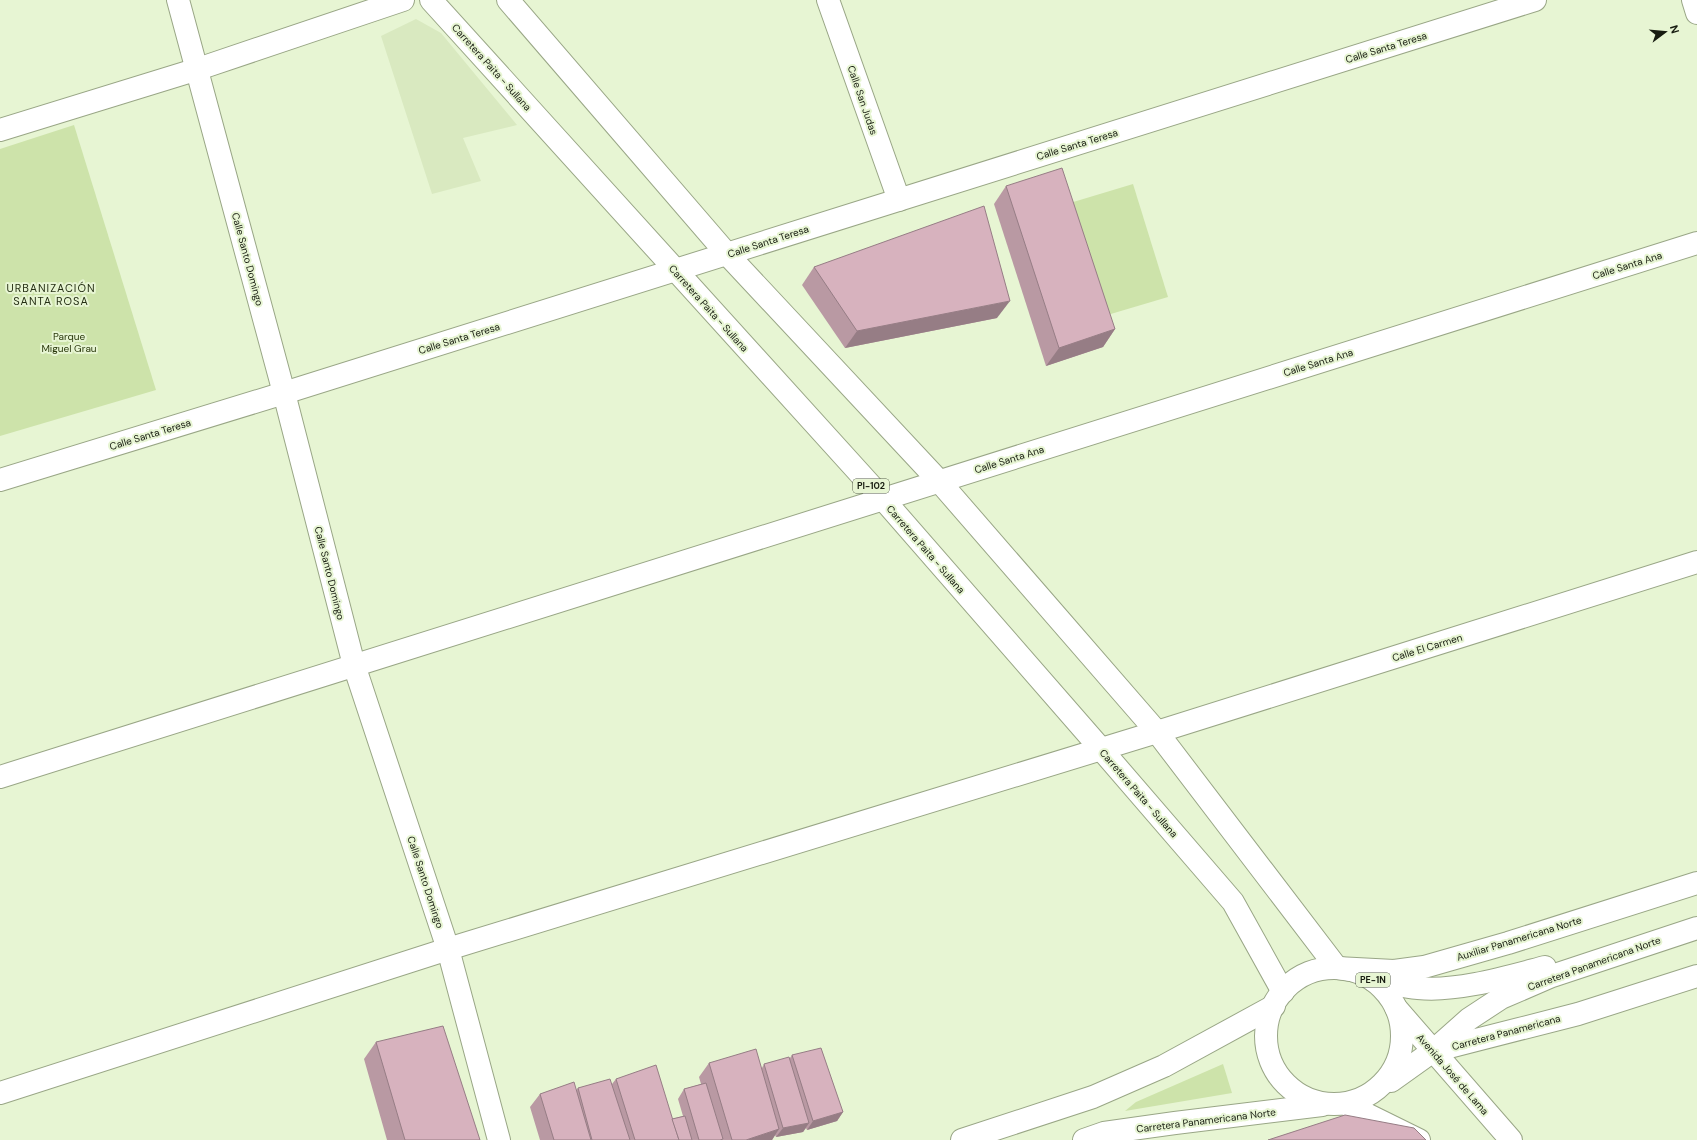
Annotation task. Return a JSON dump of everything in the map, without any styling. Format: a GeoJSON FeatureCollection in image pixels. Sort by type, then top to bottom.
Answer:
{"type":"FeatureCollection","features":[{"type":"Feature","properties":{"kind":"main road","name":"Calle Santo Domingo"},"geometry":{"type":"LineString","coordinates":[[178,0],[198,69],[284,393],[354,666],[448,949],[499,1140]]}},
{"type":"Feature","properties":{"kind":"main road"},"geometry":{"type":"LineString","coordinates":[[0,130],[198,69],[403,0]]}},
{"type":"Feature","properties":{"kind":"main road","name":"Carretera Paita - Sullana"},"geometry":{"type":"LineString","coordinates":[[431,0],[883,499],[1102,749],[1233,902],[1278,999]]}},
{"type":"Feature","properties":{"kind":"main road"},"geometry":{"type":"LineString","coordinates":[[508,0],[727,254],[939,481],[1157,732],[1355,973]]}},
{"type":"Feature","properties":{"kind":"main road","name":"Calle San Judas"},"geometry":{"type":"LineString","coordinates":[[828,0],[899,200]]}},
{"type":"Feature","properties":{"kind":"main road","name":"Calle Santa Teresa"},"geometry":{"type":"LineString","coordinates":[[0,480],[284,393],[1535,0]]}},
{"type":"Feature","properties":{"kind":"main road"},"geometry":{"type":"LineString","coordinates":[[1693,0],[1697,13]]}},
{"type":"Feature","properties":{"kind":"main road","name":"Calle Santa Ana"},"geometry":{"type":"LineString","coordinates":[[0,777],[1697,243]]}},
{"type":"Feature","properties":{"kind":"main road","name":"Calle El Carmen"},"geometry":{"type":"LineString","coordinates":[[0,1093],[448,949],[1157,732],[1697,562]]}},
{"type":"Feature","properties":{"kind":"main road","name":"Auxiliar Panamericana Norte"},"geometry":{"type":"LineString","coordinates":[[1355,973],[1394,971],[1424,967],[1508,943],[1697,883]]}},
{"type":"Feature","properties":{"kind":"main road","name":"Carretera Panamericana Norte"},"geometry":{"type":"LineString","coordinates":[[1355,973],[1418,988],[1445,989],[1503,978],[1697,928]]}},
{"type":"Feature","properties":{"kind":"main road","name":"Carretera Panamericana Norte"},"geometry":{"type":"LineString","coordinates":[[1378,1089],[1433,1051],[1469,1019],[1501,998],[1552,976],[1697,928]]}},
{"type":"Feature","properties":{"kind":"main road","name":"PE-1N"},"geometry":{"type":"LineString","coordinates":[[1320,969],[1355,973],[1386,992],[1396,1008],[1401,1026],[1403,1048],[1402,1055],[1389,1076],[1378,1089],[1364,1098],[1337,1104],[1310,1100],[1295,1092],[1280,1077],[1269,1059],[1266,1038],[1269,1016],[1278,999],[1289,984],[1304,975],[1320,969]]}},
{"type":"Feature","properties":{"kind":"main road","name":"Carretera Panamericana"},"geometry":{"type":"LineString","coordinates":[[1433,1051],[1578,1014],[1697,976]]}},
{"type":"Feature","properties":{"kind":"main road","name":"PE-1N"},"geometry":{"type":"LineString","coordinates":[[962,1140],[1093,1097],[1164,1066],[1278,999]]}},
{"type":"Feature","properties":{"kind":"main road","name":"Avenida José de Lama"},"geometry":{"type":"LineString","coordinates":[[1396,1008],[1511,1140]]}},
{"type":"Feature","properties":{"kind":"main road"},"geometry":{"type":"LineString","coordinates":[[1337,1104],[1419,1140]]}},
{"type":"Feature","properties":{"kind":"main road","name":"Carretera Panamericana Norte"},"geometry":{"type":"LineString","coordinates":[[1084,1140],[1104,1133],[1337,1104]]}},
{"type":"Feature","properties":{"kind":"shaded area"},"geometry":{"type":"Polygon","coordinates":[[[416,19],[441,33],[517,125],[463,138],[481,181],[432,194],[381,36],[416,19]]]}},
{"type":"Feature","properties":{"kind":"green space","name":"Parque Miguel Grau"},"geometry":{"type":"Polygon","coordinates":[[[74,125],[156,390],[0,436],[0,149],[74,125]]]}},
{"type":"Feature","properties":{"kind":"green space"},"geometry":{"type":"Polygon","coordinates":[[[1133,184],[1168,297],[1104,316],[1070,203],[1133,184]]]}},
{"type":"Feature","properties":{"kind":"green space"},"geometry":{"type":"Polygon","coordinates":[[[1223,1064],[1232,1093],[1125,1111],[1136,1102],[1223,1064]]]}},
{"type":"Feature","properties":{"kind":"building"},"geometry":{"type":"Polygon","coordinates":[[[1062,168],[1115,329],[1059,348],[1006,186],[1062,168]]]}},
{"type":"Feature","properties":{"kind":"building"},"geometry":{"type":"Polygon","coordinates":[[[984,206],[1010,301],[857,331],[814,267],[984,206]]]}},
{"type":"Feature","properties":{"kind":"building"},"geometry":{"type":"Polygon","coordinates":[[[443,1026],[480,1140],[405,1140],[376,1042],[443,1026]]]}},
{"type":"Feature","properties":{"kind":"building"},"geometry":{"type":"Polygon","coordinates":[[[821,1048],[843,1112],[813,1121],[792,1055],[821,1048]]]}},
{"type":"Feature","properties":{"kind":"building"},"geometry":{"type":"Polygon","coordinates":[[[756,1049],[779,1129],[746,1140],[732,1140],[709,1063],[756,1049]]]}},
{"type":"Feature","properties":{"kind":"building"},"geometry":{"type":"Polygon","coordinates":[[[789,1057],[809,1123],[783,1128],[764,1064],[789,1057]]]}},
{"type":"Feature","properties":{"kind":"building"},"geometry":{"type":"Polygon","coordinates":[[[656,1065],[679,1140],[635,1140],[616,1079],[656,1065]]]}},
{"type":"Feature","properties":{"kind":"building"},"geometry":{"type":"Polygon","coordinates":[[[610,1079],[630,1140],[592,1140],[578,1088],[610,1079]]]}},
{"type":"Feature","properties":{"kind":"building"},"geometry":{"type":"Polygon","coordinates":[[[574,1082],[591,1140],[554,1140],[540,1094],[574,1082]]]}},
{"type":"Feature","properties":{"kind":"building"},"geometry":{"type":"Polygon","coordinates":[[[706,1083],[723,1139],[720,1140],[699,1140],[684,1089],[706,1083]]]}},
{"type":"Feature","properties":{"kind":"building"},"geometry":{"type":"Polygon","coordinates":[[[1345,1115],[1414,1128],[1426,1140],[1268,1140],[1345,1115]]]}},
{"type":"Feature","properties":{"kind":"building"},"geometry":{"type":"Polygon","coordinates":[[[685,1116],[692,1140],[679,1140],[672,1119],[685,1116]]]}},
{"type":"Feature","properties":{"kind":"district","name":"URBANIZACIÓN SANTA ROSA"},"geometry":{"type":"Point","coordinates":[51,294]}}]}
